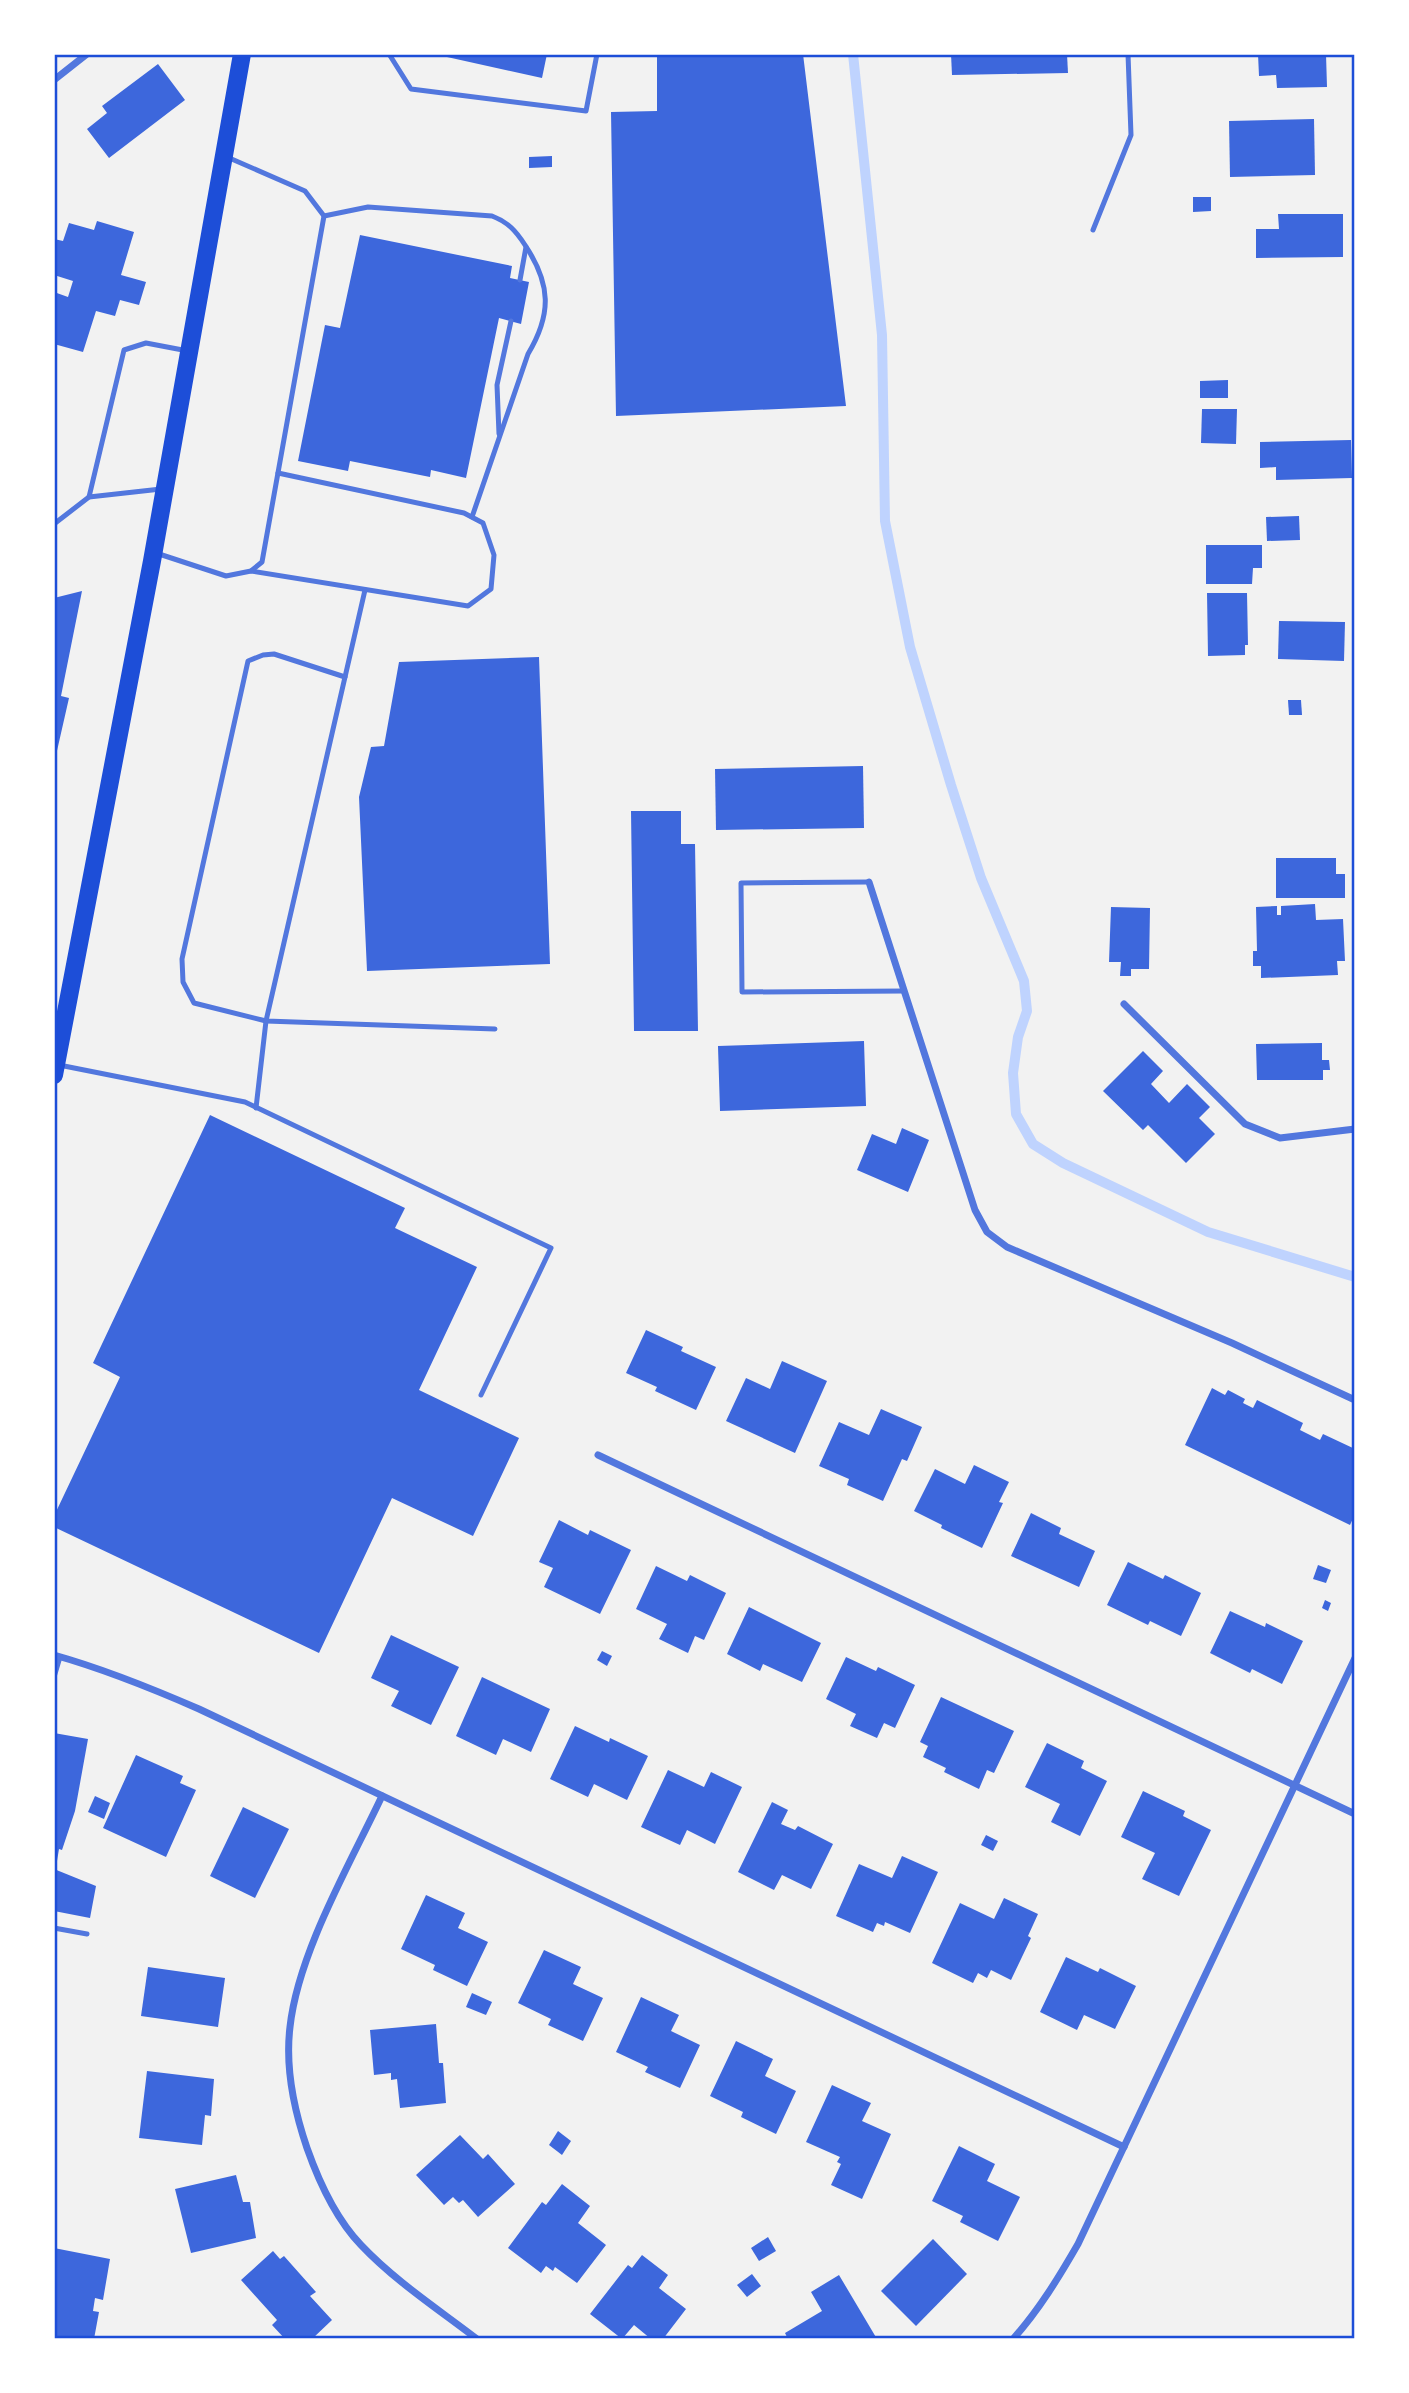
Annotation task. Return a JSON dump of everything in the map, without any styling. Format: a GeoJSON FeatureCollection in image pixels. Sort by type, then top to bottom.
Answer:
{"type":"FeatureCollection","features":[{"type":"Feature","properties":{"kind":"main road"},"geometry":{"type":"LineString","coordinates":[[55,1070],[58,1036],[153,553],[242,54]]}},
{"type":"Feature","properties":{"kind":"street"},"geometry":{"type":"LineString","coordinates":[[54,80],[87,54]]}},
{"type":"Feature","properties":{"kind":"street"},"geometry":{"type":"LineString","coordinates":[[869,882],[975,1210],[987,1232],[1007,1247],[1232,1343],[1355,1400]]}},
{"type":"Feature","properties":{"kind":"street"},"geometry":{"type":"LineString","coordinates":[[1124,1003],[1245,1124],[1280,1138],[1355,1129]]}},
{"type":"Feature","properties":{"kind":"street"},"geometry":{"type":"LineString","coordinates":[[597,1455],[1355,1815]]}},
{"type":"Feature","properties":{"kind":"street"},"geometry":{"type":"LineString","coordinates":[[57,1656],[148,1686],[1124,2147]]}},
{"type":"Feature","properties":{"kind":"street"},"geometry":{"type":"LineString","coordinates":[[1013,2339],[1067,2264],[1355,1658]]}},
{"type":"Feature","properties":{"kind":"street"},"geometry":{"type":"LineString","coordinates":[[382,1796],[319,1929],[300,1978],[289,2028],[290,2078],[299,2125],[314,2170],[334,2209],[360,2244],[394,2275],[477,2339]]}},
{"type":"Feature","properties":{"kind":"lane"},"geometry":{"type":"LineString","coordinates":[[389,54],[411,89],[586,111],[597,54]]}},
{"type":"Feature","properties":{"kind":"lane"},"geometry":{"type":"LineString","coordinates":[[1093,230],[1131,135],[1128,54]]}},
{"type":"Feature","properties":{"kind":"lane"},"geometry":{"type":"LineString","coordinates":[[224,156],[304,191],[324,216],[262,562],[251,572]]}},
{"type":"Feature","properties":{"kind":"lane"},"geometry":{"type":"LineString","coordinates":[[324,216],[368,207],[492,216],[504,221],[517,232],[538,265],[545,297],[538,337],[528,354],[472,517]]}},
{"type":"Feature","properties":{"kind":"lane"},"geometry":{"type":"LineString","coordinates":[[520,280],[526,247]]}},
{"type":"Feature","properties":{"kind":"lane"},"geometry":{"type":"LineString","coordinates":[[499,438],[497,385],[511,321]]}},
{"type":"Feature","properties":{"kind":"lane"},"geometry":{"type":"LineString","coordinates":[[89,497],[124,350],[146,343],[189,351]]}},
{"type":"Feature","properties":{"kind":"lane"},"geometry":{"type":"LineString","coordinates":[[153,553],[226,576],[251,572],[468,606],[491,589],[494,555],[483,523],[472,517],[464,513],[278,473]]}},
{"type":"Feature","properties":{"kind":"lane"},"geometry":{"type":"LineString","coordinates":[[54,524],[89,497],[164,489]]}},
{"type":"Feature","properties":{"kind":"lane"},"geometry":{"type":"LineString","coordinates":[[256,1108],[266,1021],[365,590]]}},
{"type":"Feature","properties":{"kind":"lane"},"geometry":{"type":"LineString","coordinates":[[345,677],[274,654],[248,661],[182,959],[183,982],[194,1003],[266,1021],[495,1030]]}},
{"type":"Feature","properties":{"kind":"lane"},"geometry":{"type":"LineString","coordinates":[[869,882],[741,883],[742,992],[904,991]]}},
{"type":"Feature","properties":{"kind":"lane"},"geometry":{"type":"LineString","coordinates":[[55,1070],[245,1102],[551,1248],[481,1395]]}},
{"type":"Feature","properties":{"kind":"lane"},"geometry":{"type":"LineString","coordinates":[[54,1677],[57,1656]]}},
{"type":"Feature","properties":{"kind":"lane"},"geometry":{"type":"LineString","coordinates":[[54,1928],[87,1934]]}},
{"type":"Feature","properties":{"kind":"building"},"geometry":{"type":"Polygon","coordinates":[[[448,54],[547,54],[542,78],[447,57],[448,54]]]}},
{"type":"Feature","properties":{"kind":"building"},"geometry":{"type":"Polygon","coordinates":[[[657,54],[803,54],[846,406],[616,416],[611,112],[657,111],[657,54]]]}},
{"type":"Feature","properties":{"kind":"building"},"geometry":{"type":"Polygon","coordinates":[[[951,54],[1067,54],[1068,73],[952,75],[951,54]]]}},
{"type":"Feature","properties":{"kind":"building"},"geometry":{"type":"Polygon","coordinates":[[[1258,54],[1326,54],[1327,87],[1277,88],[1276,75],[1259,76],[1258,54]]]}},
{"type":"Feature","properties":{"kind":"building"},"geometry":{"type":"Polygon","coordinates":[[[158,64],[185,100],[109,158],[87,129],[107,113],[102,106],[158,64]]]}},
{"type":"Feature","properties":{"kind":"building"},"geometry":{"type":"Polygon","coordinates":[[[1314,119],[1315,175],[1230,177],[1229,121],[1314,119]]]}},
{"type":"Feature","properties":{"kind":"building"},"geometry":{"type":"Polygon","coordinates":[[[552,156],[552,167],[529,168],[529,157],[552,156]]]}},
{"type":"Feature","properties":{"kind":"building"},"geometry":{"type":"Polygon","coordinates":[[[1193,197],[1211,197],[1211,211],[1193,212],[1193,197]]]}},
{"type":"Feature","properties":{"kind":"building"},"geometry":{"type":"Polygon","coordinates":[[[1278,214],[1343,214],[1343,257],[1256,258],[1256,229],[1279,229],[1278,214]]]}},
{"type":"Feature","properties":{"kind":"building"},"geometry":{"type":"Polygon","coordinates":[[[97,221],[134,232],[121,275],[146,282],[139,305],[120,300],[115,316],[96,311],[83,352],[54,344],[54,292],[68,297],[73,281],[54,275],[54,239],[63,241],[69,223],[94,230],[97,221]]]}},
{"type":"Feature","properties":{"kind":"building"},"geometry":{"type":"Polygon","coordinates":[[[360,235],[512,266],[510,278],[529,282],[521,324],[499,318],[466,478],[431,470],[430,477],[350,461],[348,471],[298,461],[325,325],[340,328],[360,235]]]}},
{"type":"Feature","properties":{"kind":"building"},"geometry":{"type":"Polygon","coordinates":[[[1228,380],[1228,398],[1200,398],[1200,381],[1228,380]]]}},
{"type":"Feature","properties":{"kind":"building"},"geometry":{"type":"Polygon","coordinates":[[[1202,409],[1237,409],[1236,444],[1201,443],[1202,409]]]}},
{"type":"Feature","properties":{"kind":"building"},"geometry":{"type":"Polygon","coordinates":[[[1351,440],[1352,478],[1276,480],[1276,467],[1260,468],[1260,442],[1351,440]]]}},
{"type":"Feature","properties":{"kind":"building"},"geometry":{"type":"Polygon","coordinates":[[[1299,516],[1300,540],[1267,541],[1266,517],[1299,516]]]}},
{"type":"Feature","properties":{"kind":"building"},"geometry":{"type":"Polygon","coordinates":[[[1206,545],[1262,545],[1262,568],[1253,568],[1252,584],[1206,584],[1206,545]]]}},
{"type":"Feature","properties":{"kind":"building"},"geometry":{"type":"Polygon","coordinates":[[[82,591],[61,696],[69,698],[54,764],[54,598],[82,591]]]}},
{"type":"Feature","properties":{"kind":"building"},"geometry":{"type":"Polygon","coordinates":[[[1207,593],[1247,593],[1248,645],[1245,645],[1245,655],[1208,656],[1207,593]]]}},
{"type":"Feature","properties":{"kind":"building"},"geometry":{"type":"Polygon","coordinates":[[[1279,621],[1345,622],[1344,661],[1278,659],[1279,621]]]}},
{"type":"Feature","properties":{"kind":"building"},"geometry":{"type":"Polygon","coordinates":[[[539,657],[550,964],[367,971],[359,797],[371,747],[384,746],[399,662],[539,657]]]}},
{"type":"Feature","properties":{"kind":"building"},"geometry":{"type":"Polygon","coordinates":[[[1288,700],[1301,700],[1302,715],[1289,715],[1288,700]]]}},
{"type":"Feature","properties":{"kind":"building"},"geometry":{"type":"Polygon","coordinates":[[[863,766],[864,828],[716,830],[715,769],[863,766]]]}},
{"type":"Feature","properties":{"kind":"building"},"geometry":{"type":"Polygon","coordinates":[[[631,811],[681,811],[681,844],[695,844],[698,1031],[634,1031],[631,811]]]}},
{"type":"Feature","properties":{"kind":"building"},"geometry":{"type":"Polygon","coordinates":[[[1276,858],[1336,858],[1336,874],[1345,874],[1345,898],[1276,898],[1276,858]]]}},
{"type":"Feature","properties":{"kind":"building"},"geometry":{"type":"Polygon","coordinates":[[[1315,904],[1316,920],[1343,919],[1345,961],[1337,961],[1338,975],[1261,978],[1261,966],[1253,966],[1253,951],[1257,951],[1256,907],[1277,906],[1277,915],[1281,915],[1281,906],[1315,904]]]}},
{"type":"Feature","properties":{"kind":"building"},"geometry":{"type":"Polygon","coordinates":[[[1111,907],[1150,908],[1149,969],[1131,969],[1131,976],[1120,976],[1121,962],[1109,962],[1111,907]]]}},
{"type":"Feature","properties":{"kind":"building"},"geometry":{"type":"Polygon","coordinates":[[[864,1041],[866,1106],[720,1111],[718,1046],[864,1041]]]}},
{"type":"Feature","properties":{"kind":"building"},"geometry":{"type":"Polygon","coordinates":[[[1322,1043],[1322,1060],[1329,1060],[1330,1070],[1323,1070],[1323,1080],[1257,1080],[1256,1044],[1322,1043]]]}},
{"type":"Feature","properties":{"kind":"building"},"geometry":{"type":"Polygon","coordinates":[[[1143,1051],[1163,1071],[1151,1084],[1169,1103],[1187,1084],[1210,1107],[1199,1118],[1215,1134],[1186,1163],[1148,1125],[1143,1130],[1103,1091],[1143,1051]]]}},
{"type":"Feature","properties":{"kind":"building"},"geometry":{"type":"Polygon","coordinates":[[[210,1115],[405,1208],[395,1228],[477,1267],[419,1390],[519,1438],[473,1536],[392,1498],[319,1653],[54,1527],[54,1516],[120,1377],[93,1363],[210,1115]]]}},
{"type":"Feature","properties":{"kind":"building"},"geometry":{"type":"Polygon","coordinates":[[[902,1128],[929,1140],[908,1192],[857,1170],[872,1134],[896,1144],[902,1128]]]}},
{"type":"Feature","properties":{"kind":"building"},"geometry":{"type":"Polygon","coordinates":[[[646,1330],[683,1347],[681,1351],[716,1367],[696,1410],[655,1391],[657,1387],[626,1373],[646,1330]]]}},
{"type":"Feature","properties":{"kind":"building"},"geometry":{"type":"Polygon","coordinates":[[[782,1361],[827,1381],[795,1453],[726,1421],[746,1378],[770,1389],[782,1361]]]}},
{"type":"Feature","properties":{"kind":"building"},"geometry":{"type":"Polygon","coordinates":[[[1212,1388],[1225,1395],[1228,1390],[1245,1399],[1243,1403],[1253,1408],[1257,1400],[1303,1423],[1300,1430],[1320,1440],[1323,1434],[1355,1449],[1355,1514],[1350,1525],[1185,1445],[1212,1388]]]}},
{"type":"Feature","properties":{"kind":"building"},"geometry":{"type":"Polygon","coordinates":[[[881,1409],[922,1427],[907,1461],[902,1459],[883,1501],[847,1485],[849,1479],[819,1466],[839,1422],[869,1435],[881,1409]]]}},
{"type":"Feature","properties":{"kind":"building"},"geometry":{"type":"Polygon","coordinates":[[[974,1465],[1009,1482],[999,1502],[1003,1503],[982,1548],[914,1511],[935,1469],[965,1484],[974,1465]]]}},
{"type":"Feature","properties":{"kind":"building"},"geometry":{"type":"Polygon","coordinates":[[[1031,1513],[1061,1528],[1059,1534],[1095,1551],[1079,1587],[1011,1556],[1031,1513]]]}},
{"type":"Feature","properties":{"kind":"building"},"geometry":{"type":"Polygon","coordinates":[[[559,1520],[588,1535],[590,1530],[631,1550],[600,1614],[544,1587],[553,1568],[539,1562],[559,1520]]]}},
{"type":"Feature","properties":{"kind":"building"},"geometry":{"type":"Polygon","coordinates":[[[1128,1562],[1163,1579],[1165,1575],[1201,1593],[1181,1636],[1150,1621],[1148,1625],[1107,1605],[1128,1562]]]}},
{"type":"Feature","properties":{"kind":"building"},"geometry":{"type":"Polygon","coordinates":[[[1318,1565],[1331,1570],[1326,1583],[1313,1579],[1318,1565]]]}},
{"type":"Feature","properties":{"kind":"building"},"geometry":{"type":"Polygon","coordinates":[[[656,1566],[687,1581],[690,1575],[726,1593],[704,1640],[695,1636],[688,1653],[659,1639],[667,1624],[636,1609],[656,1566]]]}},
{"type":"Feature","properties":{"kind":"building"},"geometry":{"type":"Polygon","coordinates":[[[1325,1600],[1331,1603],[1328,1611],[1322,1608],[1325,1600]]]}},
{"type":"Feature","properties":{"kind":"building"},"geometry":{"type":"Polygon","coordinates":[[[749,1607],[821,1643],[802,1682],[763,1664],[760,1671],[727,1654],[749,1607]]]}},
{"type":"Feature","properties":{"kind":"building"},"geometry":{"type":"Polygon","coordinates":[[[1230,1611],[1265,1627],[1266,1623],[1303,1641],[1282,1684],[1252,1669],[1250,1673],[1210,1653],[1230,1611]]]}},
{"type":"Feature","properties":{"kind":"building"},"geometry":{"type":"Polygon","coordinates":[[[391,1635],[459,1667],[431,1725],[391,1706],[399,1691],[371,1678],[391,1635]]]}},
{"type":"Feature","properties":{"kind":"building"},"geometry":{"type":"Polygon","coordinates":[[[602,1651],[612,1656],[607,1666],[597,1660],[602,1651]]]}},
{"type":"Feature","properties":{"kind":"building"},"geometry":{"type":"Polygon","coordinates":[[[846,1657],[876,1671],[878,1667],[915,1685],[895,1728],[884,1723],[877,1738],[850,1726],[856,1714],[826,1699],[846,1657]]]}},
{"type":"Feature","properties":{"kind":"building"},"geometry":{"type":"Polygon","coordinates":[[[482,1677],[550,1709],[531,1752],[503,1739],[496,1755],[456,1736],[482,1677]]]}},
{"type":"Feature","properties":{"kind":"building"},"geometry":{"type":"Polygon","coordinates":[[[941,1697],[1014,1731],[994,1773],[987,1770],[979,1789],[944,1772],[946,1768],[923,1757],[928,1746],[920,1742],[941,1697]]]}},
{"type":"Feature","properties":{"kind":"building"},"geometry":{"type":"Polygon","coordinates":[[[575,1726],[609,1742],[610,1738],[648,1756],[627,1800],[594,1784],[588,1797],[550,1779],[575,1726]]]}},
{"type":"Feature","properties":{"kind":"building"},"geometry":{"type":"Polygon","coordinates":[[[54,1733],[88,1739],[75,1811],[62,1850],[59,1849],[56,1867],[54,1733]]]}},
{"type":"Feature","properties":{"kind":"building"},"geometry":{"type":"Polygon","coordinates":[[[1047,1743],[1084,1761],[1081,1768],[1107,1781],[1080,1836],[1051,1822],[1060,1804],[1025,1787],[1047,1743]]]}},
{"type":"Feature","properties":{"kind":"building"},"geometry":{"type":"Polygon","coordinates":[[[136,1755],[183,1776],[180,1783],[196,1790],[166,1857],[103,1828],[136,1755]]]}},
{"type":"Feature","properties":{"kind":"building"},"geometry":{"type":"Polygon","coordinates":[[[668,1770],[704,1787],[711,1772],[742,1787],[715,1844],[687,1830],[680,1845],[641,1827],[668,1770]]]}},
{"type":"Feature","properties":{"kind":"building"},"geometry":{"type":"Polygon","coordinates":[[[1143,1791],[1185,1811],[1183,1816],[1211,1830],[1179,1896],[1142,1879],[1155,1853],[1121,1837],[1143,1791]]]}},
{"type":"Feature","properties":{"kind":"building"},"geometry":{"type":"Polygon","coordinates":[[[95,1796],[110,1803],[104,1819],[88,1812],[95,1796]]]}},
{"type":"Feature","properties":{"kind":"building"},"geometry":{"type":"Polygon","coordinates":[[[772,1802],[788,1810],[781,1824],[795,1830],[798,1826],[833,1844],[811,1889],[782,1875],[774,1890],[738,1872],[772,1802]]]}},
{"type":"Feature","properties":{"kind":"building"},"geometry":{"type":"Polygon","coordinates":[[[243,1807],[289,1829],[255,1898],[210,1876],[243,1807]]]}},
{"type":"Feature","properties":{"kind":"building"},"geometry":{"type":"Polygon","coordinates":[[[986,1835],[998,1841],[993,1851],[981,1845],[986,1835]]]}},
{"type":"Feature","properties":{"kind":"building"},"geometry":{"type":"Polygon","coordinates":[[[902,1856],[938,1872],[910,1933],[885,1922],[884,1926],[877,1923],[873,1932],[836,1916],[859,1864],[892,1878],[902,1856]]]}},
{"type":"Feature","properties":{"kind":"building"},"geometry":{"type":"Polygon","coordinates":[[[54,1869],[96,1886],[90,1918],[54,1911],[54,1869]]]}},
{"type":"Feature","properties":{"kind":"building"},"geometry":{"type":"Polygon","coordinates":[[[426,1895],[465,1913],[458,1928],[488,1942],[467,1986],[433,1970],[435,1965],[401,1949],[426,1895]]]}},
{"type":"Feature","properties":{"kind":"building"},"geometry":{"type":"Polygon","coordinates":[[[1004,1898],[1038,1914],[1028,1936],[1031,1938],[1011,1980],[991,1970],[987,1978],[978,1973],[973,1983],[932,1963],[960,1903],[994,1919],[1004,1898]]]}},
{"type":"Feature","properties":{"kind":"building"},"geometry":{"type":"Polygon","coordinates":[[[544,1950],[581,1967],[573,1984],[603,1998],[583,2041],[548,2025],[551,2019],[518,2003],[544,1950]]]}},
{"type":"Feature","properties":{"kind":"building"},"geometry":{"type":"Polygon","coordinates":[[[1066,1957],[1098,1972],[1100,1968],[1136,1986],[1115,2029],[1084,2015],[1077,2030],[1040,2012],[1066,1957]]]}},
{"type":"Feature","properties":{"kind":"building"},"geometry":{"type":"Polygon","coordinates":[[[148,1967],[225,1978],[218,2027],[141,2016],[148,1967]]]}},
{"type":"Feature","properties":{"kind":"building"},"geometry":{"type":"Polygon","coordinates":[[[472,1993],[492,2002],[486,2015],[466,2007],[472,1993]]]}},
{"type":"Feature","properties":{"kind":"building"},"geometry":{"type":"Polygon","coordinates":[[[641,1997],[679,2015],[671,2031],[700,2045],[680,2088],[645,2072],[648,2067],[616,2052],[641,1997]]]}},
{"type":"Feature","properties":{"kind":"building"},"geometry":{"type":"Polygon","coordinates":[[[436,2024],[446,2103],[400,2108],[397,2079],[391,2080],[391,2073],[374,2075],[370,2030],[436,2024]]]}},
{"type":"Feature","properties":{"kind":"building"},"geometry":{"type":"Polygon","coordinates":[[[736,2041],[773,2059],[765,2076],[796,2091],[776,2134],[741,2117],[743,2112],[710,2096],[736,2041]]]}},
{"type":"Feature","properties":{"kind":"building"},"geometry":{"type":"Polygon","coordinates":[[[147,2071],[214,2079],[211,2116],[205,2115],[202,2145],[139,2138],[147,2071]]]}},
{"type":"Feature","properties":{"kind":"building"},"geometry":{"type":"Polygon","coordinates":[[[832,2085],[871,2103],[862,2121],[891,2134],[862,2199],[831,2185],[841,2164],[837,2162],[840,2157],[806,2142],[832,2085]]]}},
{"type":"Feature","properties":{"kind":"building"},"geometry":{"type":"Polygon","coordinates":[[[558,2131],[571,2141],[562,2155],[549,2145],[558,2131]]]}},
{"type":"Feature","properties":{"kind":"building"},"geometry":{"type":"Polygon","coordinates":[[[460,2135],[483,2159],[488,2154],[515,2184],[478,2217],[463,2200],[459,2203],[453,2197],[444,2205],[416,2175],[460,2135]]]}},
{"type":"Feature","properties":{"kind":"building"},"geometry":{"type":"Polygon","coordinates":[[[959,2146],[995,2164],[987,2181],[1020,2197],[998,2241],[960,2222],[963,2216],[932,2201],[959,2146]]]}},
{"type":"Feature","properties":{"kind":"building"},"geometry":{"type":"Polygon","coordinates":[[[236,2175],[243,2202],[250,2202],[256,2238],[191,2253],[175,2189],[236,2175]]]}},
{"type":"Feature","properties":{"kind":"building"},"geometry":{"type":"Polygon","coordinates":[[[562,2184],[590,2206],[578,2223],[606,2245],[577,2283],[555,2267],[553,2271],[546,2266],[541,2273],[508,2248],[542,2202],[546,2205],[562,2184]]]}},
{"type":"Feature","properties":{"kind":"building"},"geometry":{"type":"Polygon","coordinates":[[[768,2237],[776,2251],[759,2261],[751,2248],[768,2237]]]}},
{"type":"Feature","properties":{"kind":"building"},"geometry":{"type":"Polygon","coordinates":[[[933,2239],[967,2274],[916,2326],[881,2291],[933,2239]]]}},
{"type":"Feature","properties":{"kind":"building"},"geometry":{"type":"Polygon","coordinates":[[[54,2248],[110,2259],[103,2300],[95,2298],[93,2311],[99,2312],[94,2339],[54,2339],[54,2248]]]}},
{"type":"Feature","properties":{"kind":"building"},"geometry":{"type":"Polygon","coordinates":[[[273,2251],[280,2259],[284,2256],[316,2292],[310,2296],[332,2320],[312,2339],[285,2339],[272,2325],[277,2320],[241,2280],[273,2251]]]}},
{"type":"Feature","properties":{"kind":"building"},"geometry":{"type":"Polygon","coordinates":[[[642,2255],[668,2275],[659,2288],[686,2309],[663,2339],[651,2339],[634,2325],[622,2339],[590,2314],[628,2265],[632,2268],[642,2255]]]}},
{"type":"Feature","properties":{"kind":"building"},"geometry":{"type":"Polygon","coordinates":[[[752,2274],[761,2286],[747,2297],[737,2285],[752,2274]]]}},
{"type":"Feature","properties":{"kind":"building"},"geometry":{"type":"Polygon","coordinates":[[[839,2275],[877,2339],[788,2339],[785,2333],[822,2311],[811,2292],[839,2275]]]}},
{"type":"Feature","properties":{"kind":"waterway"},"geometry":{"type":"LineString","coordinates":[[853,54],[882,335],[885,521],[910,647],[951,785],[981,878],[1024,981],[1027,1011],[1018,1037],[1013,1073],[1016,1114],[1033,1144],[1063,1163],[1208,1232],[1355,1277]]}}]}
